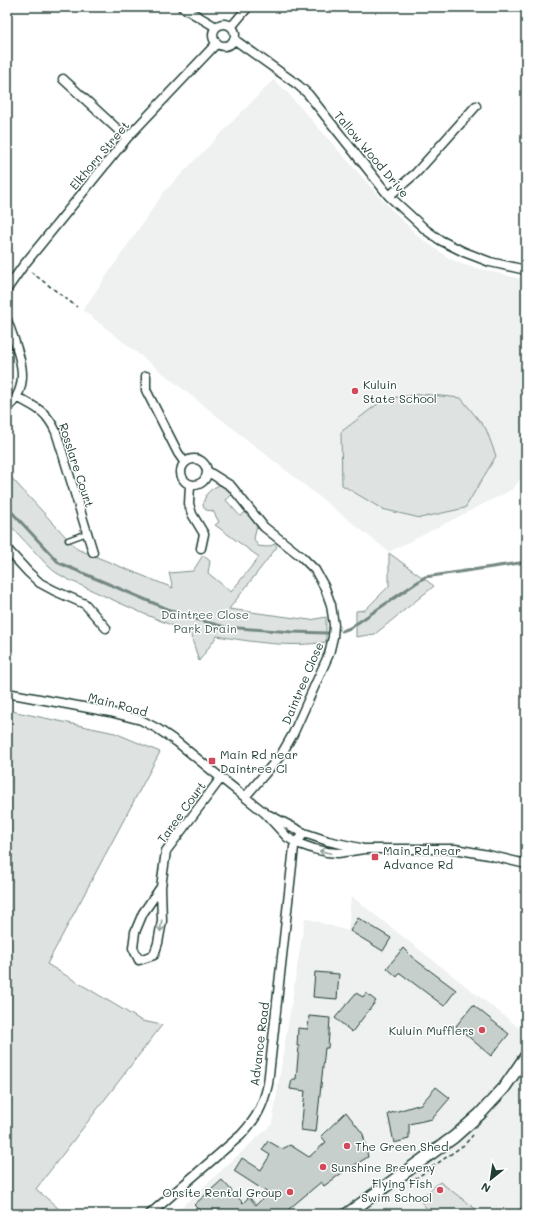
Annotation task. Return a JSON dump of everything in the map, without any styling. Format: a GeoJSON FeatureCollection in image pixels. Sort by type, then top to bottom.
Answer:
{"type":"FeatureCollection","features":[{"type":"Feature","properties":{"kind":"main road"},"geometry":{"type":"LineString","coordinates":[[347,1214],[454,1137],[480,1114],[504,1088],[526,1056]]}},
{"type":"Feature","properties":{"kind":"street"},"geometry":{"type":"LineString","coordinates":[[182,7],[216,27]]}},
{"type":"Feature","properties":{"kind":"street"},"geometry":{"type":"LineString","coordinates":[[232,26],[248,7]]}},
{"type":"Feature","properties":{"kind":"street"},"geometry":{"type":"LineString","coordinates":[[222,24],[232,26],[236,32],[235,40],[227,46],[217,43],[214,37],[214,30],[216,27],[222,24]]}},
{"type":"Feature","properties":{"kind":"street","name":"Tallow Wood Drive"},"geometry":{"type":"LineString","coordinates":[[235,40],[298,85],[308,94],[389,196],[426,230],[440,240],[464,252],[490,262],[526,270]]}},
{"type":"Feature","properties":{"kind":"street","name":"Elkhorn Street"},"geometry":{"type":"LineString","coordinates":[[7,289],[23,266],[128,138],[217,43]]}},
{"type":"Feature","properties":{"kind":"street"},"geometry":{"type":"LineString","coordinates":[[63,79],[128,138]]}},
{"type":"Feature","properties":{"kind":"street"},"geometry":{"type":"LineString","coordinates":[[389,196],[416,173],[476,106]]}},
{"type":"Feature","properties":{"kind":"street"},"geometry":{"type":"LineString","coordinates":[[7,320],[22,368],[23,378],[17,397],[7,408]]}},
{"type":"Feature","properties":{"kind":"street"},"geometry":{"type":"LineString","coordinates":[[146,376],[146,390],[178,453],[185,463]]}},
{"type":"Feature","properties":{"kind":"street","name":"Rosslare Court"},"geometry":{"type":"LineString","coordinates":[[17,397],[45,414],[56,432],[93,552]]}},
{"type":"Feature","properties":{"kind":"street"},"geometry":{"type":"LineString","coordinates":[[197,460],[204,464],[208,471],[207,476],[202,483],[198,485],[190,485],[186,482],[182,475],[182,467],[185,463],[188,461],[197,460]]}},
{"type":"Feature","properties":{"kind":"street","name":"Daintree Close"},"geometry":{"type":"LineString","coordinates":[[208,471],[231,486],[264,527],[302,557],[314,570],[325,588],[332,605],[334,625],[329,654],[293,734],[280,754],[245,797]]}},
{"type":"Feature","properties":{"kind":"street"},"geometry":{"type":"LineString","coordinates":[[190,485],[189,504],[192,514],[204,534],[201,548]]}},
{"type":"Feature","properties":{"kind":"street"},"geometry":{"type":"LineString","coordinates":[[7,549],[40,583],[85,604],[106,628]]}},
{"type":"Feature","properties":{"kind":"street","name":"Main Road"},"geometry":{"type":"LineString","coordinates":[[7,692],[110,712],[141,720],[177,742],[265,813],[286,837],[297,843],[320,851],[338,854],[364,849],[455,849],[526,864]]}},
{"type":"Feature","properties":{"kind":"street","name":"Taree Court"},"geometry":{"type":"LineString","coordinates":[[160,887],[143,913],[135,932],[133,948],[139,960],[154,955],[158,942],[162,921],[160,887],[166,851],[221,778]]}},
{"type":"Feature","properties":{"kind":"street","name":"Main Road"},"geometry":{"type":"LineString","coordinates":[[265,813],[304,832],[328,841],[364,849]]}},
{"type":"Feature","properties":{"kind":"street","name":"Advance Road"},"geometry":{"type":"LineString","coordinates":[[150,1214],[241,1134],[258,1113],[264,1100],[268,1084],[294,847],[304,832]]}},
{"type":"Feature","properties":{"kind":"lane"},"geometry":{"type":"LineString","coordinates":[[68,540],[87,533]]}},
{"type":"Feature","properties":{"kind":"path"},"geometry":{"type":"LineString","coordinates":[[31,272],[77,307]]}},
{"type":"Feature","properties":{"kind":"shaded area","name":"Kuluin State School"},"geometry":{"type":"Polygon","coordinates":[[[273,80],[286,91],[385,203],[419,237],[449,258],[464,265],[526,280],[526,471],[513,489],[389,552],[83,310],[164,192],[273,80]]]}},
{"type":"Feature","properties":{"kind":"shaded area"},"geometry":{"type":"Polygon","coordinates":[[[351,896],[526,1033],[526,1202],[516,1214],[482,1214],[440,1182],[419,1199],[431,1214],[174,1214],[272,1124],[305,918],[348,931],[351,896]]]}},
{"type":"Feature","properties":{"kind":"green space"},"geometry":{"type":"Polygon","coordinates":[[[421,394],[461,398],[486,429],[496,456],[465,508],[420,518],[382,509],[342,485],[341,432],[384,399],[421,394]]]}},
{"type":"Feature","properties":{"kind":"green space","name":"Daintree Close Park Drain"},"geometry":{"type":"Polygon","coordinates":[[[7,473],[77,549],[173,588],[169,573],[193,571],[203,555],[210,561],[208,573],[231,592],[259,557],[215,525],[219,522],[213,511],[206,510],[203,506],[206,495],[212,489],[219,485],[229,488],[233,494],[226,500],[240,516],[247,511],[257,524],[254,539],[258,546],[267,547],[275,544],[277,547],[229,609],[310,620],[326,617],[326,642],[312,644],[285,644],[217,636],[199,661],[190,633],[67,579],[48,566],[7,522],[7,473]]]}},
{"type":"Feature","properties":{"kind":"green space"},"geometry":{"type":"Polygon","coordinates":[[[389,553],[434,586],[375,634],[356,637],[356,611],[365,610],[389,586],[389,553]]]}},
{"type":"Feature","properties":{"kind":"green space"},"geometry":{"type":"Polygon","coordinates":[[[7,710],[115,733],[160,752],[47,964],[142,1021],[162,1025],[36,1189],[65,1214],[7,1214],[7,710]]]}},
{"type":"Feature","properties":{"kind":"green space","name":"Flying Fish Swim School"},"geometry":{"type":"Polygon","coordinates":[[[440,1182],[482,1214],[431,1214],[419,1199],[440,1182]]]}},
{"type":"Feature","properties":{"kind":"green space"},"geometry":{"type":"Polygon","coordinates":[[[526,1202],[526,1214],[516,1214],[526,1202]]]}},
{"type":"Feature","properties":{"kind":"building"},"geometry":{"type":"Polygon","coordinates":[[[358,918],[391,938],[383,951],[350,931],[358,918]]]}},
{"type":"Feature","properties":{"kind":"building"},"geometry":{"type":"Polygon","coordinates":[[[403,948],[413,958],[456,990],[444,1006],[400,973],[397,977],[387,968],[403,948]]]}},
{"type":"Feature","properties":{"kind":"building"},"geometry":{"type":"Polygon","coordinates":[[[315,972],[339,974],[337,999],[313,997],[315,972]]]}},
{"type":"Feature","properties":{"kind":"building"},"geometry":{"type":"Polygon","coordinates":[[[356,993],[363,997],[366,993],[376,1001],[352,1032],[335,1018],[356,993]]]}},
{"type":"Feature","properties":{"kind":"building","name":"Kuluin Mufflers"},"geometry":{"type":"Polygon","coordinates":[[[473,1005],[509,1034],[491,1056],[456,1026],[473,1005]]]}},
{"type":"Feature","properties":{"kind":"building"},"geometry":{"type":"Polygon","coordinates":[[[309,1016],[330,1018],[328,1048],[325,1048],[316,1132],[301,1130],[305,1091],[290,1089],[292,1079],[296,1079],[299,1046],[297,1046],[298,1028],[308,1029],[309,1016]]]}},
{"type":"Feature","properties":{"kind":"building"},"geometry":{"type":"Polygon","coordinates":[[[436,1087],[450,1098],[432,1119],[409,1124],[409,1139],[394,1143],[388,1114],[421,1104],[436,1087]]]}},
{"type":"Feature","properties":{"kind":"building"},"geometry":{"type":"Polygon","coordinates":[[[346,1112],[363,1134],[368,1157],[346,1170],[324,1186],[321,1182],[283,1214],[203,1214],[194,1205],[222,1180],[243,1203],[249,1197],[256,1205],[268,1193],[234,1171],[242,1158],[261,1170],[270,1155],[262,1150],[268,1141],[282,1149],[290,1145],[309,1157],[326,1142],[321,1136],[346,1112]]]}},
{"type":"Feature","properties":{"kind":"waterway"},"geometry":{"type":"LineString","coordinates":[[7,19],[12,7]]}},
{"type":"Feature","properties":{"kind":"waterway","name":"Daintree Close Park Drain"},"geometry":{"type":"LineString","coordinates":[[7,507],[59,563],[184,616],[225,627],[327,633]]}},
{"type":"Feature","properties":{"kind":"waterway","name":"Daintree Close Park Drain"},"geometry":{"type":"LineString","coordinates":[[342,631],[350,628],[425,577],[526,562]]}},
{"type":"Feature","properties":{"kind":"place","name":"Kuluin State School"},"geometry":{"type":"Point","coordinates":[355,391]}},
{"type":"Feature","properties":{"kind":"place","name":"Main Rd near Daintree Cl"},"geometry":{"type":"Point","coordinates":[212,761]}},
{"type":"Feature","properties":{"kind":"place","name":"Main Rd near Advance Rd"},"geometry":{"type":"Point","coordinates":[375,857]}},
{"type":"Feature","properties":{"kind":"place","name":"Kuluin Mufflers"},"geometry":{"type":"Point","coordinates":[482,1030]}},
{"type":"Feature","properties":{"kind":"place","name":"The Green Shed"},"geometry":{"type":"Point","coordinates":[347,1146]}},
{"type":"Feature","properties":{"kind":"place","name":"Sunshine Brewery"},"geometry":{"type":"Point","coordinates":[323,1167]}},
{"type":"Feature","properties":{"kind":"place","name":"Flying Fish Swim School"},"geometry":{"type":"Point","coordinates":[440,1190]}},
{"type":"Feature","properties":{"kind":"place","name":"Onsite Rental Group"},"geometry":{"type":"Point","coordinates":[290,1192]}}]}
